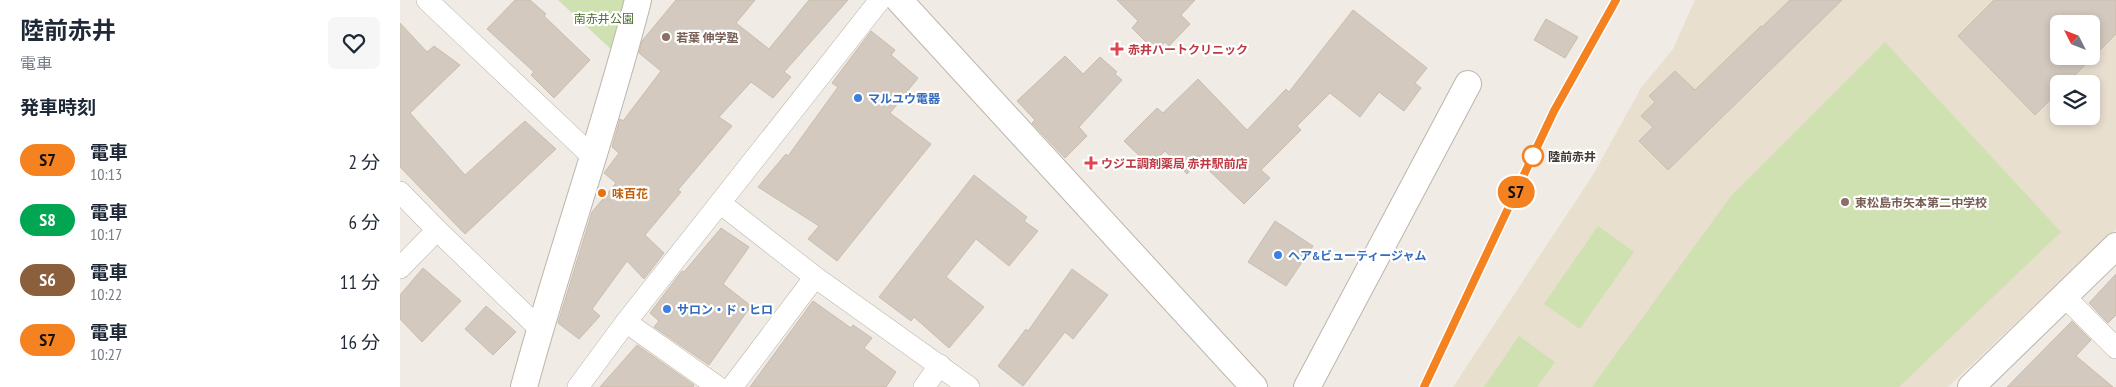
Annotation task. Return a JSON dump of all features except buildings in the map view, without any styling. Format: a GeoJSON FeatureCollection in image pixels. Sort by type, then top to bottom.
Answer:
{"type":"FeatureCollection","features":[{"type":"Feature","properties":{"kind":"street"},"geometry":{"type":"LineString","coordinates":[[427,0],[594,158]]}},
{"type":"Feature","properties":{"kind":"street"},"geometry":{"type":"LineString","coordinates":[[524,387],[540,329],[594,158],[638,0]]}},
{"type":"Feature","properties":{"kind":"street"},"geometry":{"type":"LineString","coordinates":[[578,387],[626,322],[880,0]]}},
{"type":"Feature","properties":{"kind":"street"},"geometry":{"type":"LineString","coordinates":[[899,0],[1254,387]]}},
{"type":"Feature","properties":{"kind":"street"},"geometry":{"type":"LineString","coordinates":[[1306,387],[1468,84]]}},
{"type":"Feature","properties":{"kind":"street"},"geometry":{"type":"LineString","coordinates":[[400,192],[540,329]]}},
{"type":"Feature","properties":{"kind":"street"},"geometry":{"type":"LineString","coordinates":[[720,203],[815,277],[969,387]]}},
{"type":"Feature","properties":{"kind":"street"},"geometry":{"type":"LineString","coordinates":[[400,268],[437,230]]}},
{"type":"Feature","properties":{"kind":"street"},"geometry":{"type":"LineString","coordinates":[[1971,387],[2116,246]]}},
{"type":"Feature","properties":{"kind":"street"},"geometry":{"type":"LineString","coordinates":[[732,387],[815,277]]}},
{"type":"Feature","properties":{"kind":"street"},"geometry":{"type":"LineString","coordinates":[[2064,296],[2116,348]]}},
{"type":"Feature","properties":{"kind":"street"},"geometry":{"type":"LineString","coordinates":[[626,322],[718,387]]}},
{"type":"Feature","properties":{"kind":"street"},"geometry":{"type":"LineString","coordinates":[[924,387],[940,366]]}},
{"type":"Feature","properties":{"kind":"shaded area","name":"東松島市矢本第二中学校"},"geometry":{"type":"Polygon","coordinates":[[[1695,0],[2116,0],[2116,229],[1948,387],[1453,387],[1593,175],[1641,88],[1673,49],[1695,0]]]}},
{"type":"Feature","properties":{"kind":"green space","name":"南赤井公園"},"geometry":{"type":"Polygon","coordinates":[[[558,0],[629,0],[614,52],[558,0]]]}},
{"type":"Feature","properties":{"kind":"green space"},"geometry":{"type":"Polygon","coordinates":[[[1885,42],[2061,232],[1899,387],[1592,387],[1731,196],[1885,42]]]}},
{"type":"Feature","properties":{"kind":"green space"},"geometry":{"type":"Polygon","coordinates":[[[1598,226],[1634,252],[1580,329],[1544,304],[1598,226]]]}},
{"type":"Feature","properties":{"kind":"green space"},"geometry":{"type":"Polygon","coordinates":[[[1519,336],[1555,362],[1537,387],[1484,387],[1519,336]]]}},
{"type":"Feature","properties":{"kind":"railway"},"geometry":{"type":"LineString","coordinates":[[1424,387],[1554,111],[1616,0]]}},
{"type":"Feature","properties":{"kind":"train","name":"S7"},"geometry":{"type":"LineString","coordinates":[[1424,387],[1554,111],[1616,0]]}},
{"type":"Feature","properties":{"kind":"place","name":"若葉 伸学塾"},"geometry":{"type":"Point","coordinates":[666,37]}},
{"type":"Feature","properties":{"kind":"place","name":"赤井ハートクリニック"},"geometry":{"type":"Point","coordinates":[1117,49]}},
{"type":"Feature","properties":{"kind":"place","name":"マルユウ電器"},"geometry":{"type":"Point","coordinates":[858,98]}},
{"type":"Feature","properties":{"kind":"place","name":"陸前赤井"},"geometry":{"type":"Point","coordinates":[1533,156]}},
{"type":"Feature","properties":{"kind":"place","name":"ウジエ調剤薬局 赤井駅前店"},"geometry":{"type":"Point","coordinates":[1091,163]}},
{"type":"Feature","properties":{"kind":"place","name":"味百花"},"geometry":{"type":"Point","coordinates":[602,193]}},
{"type":"Feature","properties":{"kind":"place","name":"東松島市矢本第二中学校"},"geometry":{"type":"Point","coordinates":[1845,202]}},
{"type":"Feature","properties":{"kind":"place","name":"ヘア&ビューティージャム"},"geometry":{"type":"Point","coordinates":[1278,255]}},
{"type":"Feature","properties":{"kind":"place","name":"サロン・ド・ヒロ"},"geometry":{"type":"Point","coordinates":[667,309]}}]}
